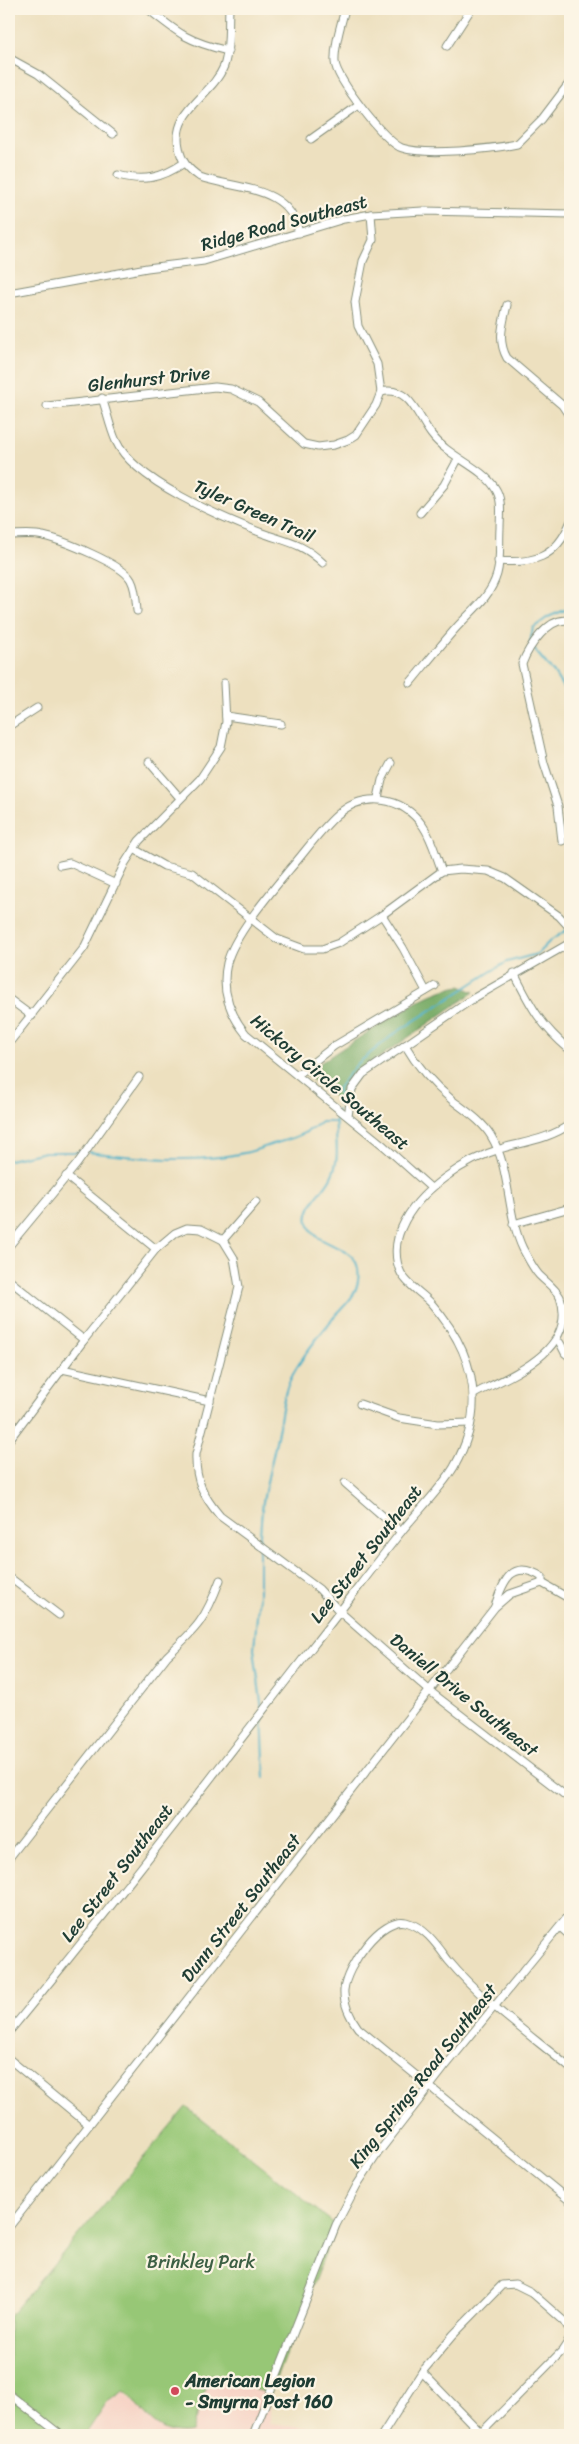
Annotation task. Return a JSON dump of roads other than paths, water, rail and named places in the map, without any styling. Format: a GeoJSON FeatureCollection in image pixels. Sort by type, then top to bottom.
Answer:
{"type":"FeatureCollection","features":[{"type":"Feature","properties":{"kind":"street"},"geometry":{"type":"LineString","coordinates":[[148,9],[188,39],[199,44],[228,51]]}},
{"type":"Feature","properties":{"kind":"street"},"geometry":{"type":"LineString","coordinates":[[229,9],[228,51],[224,66],[215,82],[182,118],[178,127],[178,145],[184,163],[200,177],[277,198],[291,211],[298,233]]}},
{"type":"Feature","properties":{"kind":"street"},"geometry":{"type":"LineString","coordinates":[[345,9],[334,61],[340,78],[359,104],[401,148],[432,151],[502,147],[517,144],[529,134],[570,82]]}},
{"type":"Feature","properties":{"kind":"street"},"geometry":{"type":"LineString","coordinates":[[447,46],[463,25],[471,9]]}},
{"type":"Feature","properties":{"kind":"street"},"geometry":{"type":"LineString","coordinates":[[9,58],[38,74],[113,134]]}},
{"type":"Feature","properties":{"kind":"street"},"geometry":{"type":"LineString","coordinates":[[312,139],[359,104]]}},
{"type":"Feature","properties":{"kind":"street"},"geometry":{"type":"LineString","coordinates":[[118,174],[144,179],[160,176],[184,163]]}},
{"type":"Feature","properties":{"kind":"street","name":"Ridge Road Southeast"},"geometry":{"type":"LineString","coordinates":[[9,293],[134,270],[204,261],[344,219],[371,214],[424,211],[570,214]]}},
{"type":"Feature","properties":{"kind":"street"},"geometry":{"type":"LineString","coordinates":[[371,214],[373,240],[363,261],[355,302],[358,326],[377,364],[380,392],[391,390],[402,394],[412,404],[432,435],[458,459],[481,473],[494,486],[501,501],[497,573],[490,592],[482,603],[458,626],[410,683]]}},
{"type":"Feature","properties":{"kind":"street"},"geometry":{"type":"LineString","coordinates":[[507,305],[501,332],[502,349],[507,358],[562,405],[570,417]]}},
{"type":"Feature","properties":{"kind":"street","name":"Glenhurst Drive"},"geometry":{"type":"LineString","coordinates":[[47,406],[102,398],[215,387],[231,389],[258,402],[304,444],[318,447],[348,440],[356,435],[376,405],[380,392]]}},
{"type":"Feature","properties":{"kind":"street","name":"Tyler Green Trail"},"geometry":{"type":"LineString","coordinates":[[102,398],[116,443],[146,475],[230,520],[264,534],[294,542],[310,551],[323,563]]}},
{"type":"Feature","properties":{"kind":"street"},"geometry":{"type":"LineString","coordinates":[[420,513],[444,485],[458,459]]}},
{"type":"Feature","properties":{"kind":"street"},"geometry":{"type":"LineString","coordinates":[[498,561],[529,561],[542,557],[560,543],[570,523]]}},
{"type":"Feature","properties":{"kind":"street"},"geometry":{"type":"LineString","coordinates":[[9,535],[42,535],[75,546],[123,570],[131,580],[136,593],[137,611]]}},
{"type":"Feature","properties":{"kind":"street"},"geometry":{"type":"LineString","coordinates":[[562,841],[558,806],[544,763],[522,664],[526,652],[546,628],[565,619],[570,621]]}},
{"type":"Feature","properties":{"kind":"street"},"geometry":{"type":"LineString","coordinates":[[9,1043],[84,948],[134,849],[200,778],[221,747],[226,716],[224,683]]}},
{"type":"Feature","properties":{"kind":"street"},"geometry":{"type":"LineString","coordinates":[[9,726],[37,708]]}},
{"type":"Feature","properties":{"kind":"street"},"geometry":{"type":"LineString","coordinates":[[226,716],[281,724]]}},
{"type":"Feature","properties":{"kind":"street"},"geometry":{"type":"LineString","coordinates":[[149,762],[180,798]]}},
{"type":"Feature","properties":{"kind":"street"},"geometry":{"type":"LineString","coordinates":[[391,762],[382,780],[378,798],[404,808],[418,819],[428,834],[442,871]]}},
{"type":"Feature","properties":{"kind":"street","name":"Hickory Circle Southeast"},"geometry":{"type":"LineString","coordinates":[[378,798],[353,805],[337,814],[272,891],[236,943],[228,962],[226,984],[230,1009],[246,1034],[348,1116],[431,1188]]}},
{"type":"Feature","properties":{"kind":"street"},"geometry":{"type":"LineString","coordinates":[[134,849],[164,866],[192,873],[286,944],[313,950],[339,943],[382,915],[442,871],[470,869],[488,871],[505,878],[559,916],[570,928]]}},
{"type":"Feature","properties":{"kind":"street"},"geometry":{"type":"LineString","coordinates":[[60,865],[70,863],[116,884]]}},
{"type":"Feature","properties":{"kind":"street"},"geometry":{"type":"LineString","coordinates":[[382,915],[403,948],[426,991]]}},
{"type":"Feature","properties":{"kind":"street"},"geometry":{"type":"LineString","coordinates":[[348,1116],[352,1090],[358,1078],[514,973],[570,943]]}},
{"type":"Feature","properties":{"kind":"street"},"geometry":{"type":"LineString","coordinates":[[514,973],[538,1018],[554,1037],[570,1050]]}},
{"type":"Feature","properties":{"kind":"street"},"geometry":{"type":"LineString","coordinates":[[297,1075],[334,1046],[435,986]]}},
{"type":"Feature","properties":{"kind":"street"},"geometry":{"type":"LineString","coordinates":[[9,999],[32,1016]]}},
{"type":"Feature","properties":{"kind":"street"},"geometry":{"type":"LineString","coordinates":[[405,1045],[421,1069],[441,1091],[486,1128],[498,1150],[513,1224],[531,1263],[560,1297],[568,1322],[560,1342],[534,1365],[474,1394]]}},
{"type":"Feature","properties":{"kind":"street"},"geometry":{"type":"LineString","coordinates":[[9,1246],[77,1164],[139,1078]]}},
{"type":"Feature","properties":{"kind":"street","name":"Lee Street Southeast"},"geometry":{"type":"LineString","coordinates":[[9,2032],[124,1890],[401,1532],[452,1469],[466,1442],[474,1394],[469,1366],[458,1340],[430,1302],[402,1274],[396,1256],[397,1242],[402,1225],[431,1188],[457,1169],[498,1150],[549,1135],[570,1124]]}},
{"type":"Feature","properties":{"kind":"street"},"geometry":{"type":"LineString","coordinates":[[66,1176],[156,1249]]}},
{"type":"Feature","properties":{"kind":"street"},"geometry":{"type":"LineString","coordinates":[[9,1440],[84,1340],[156,1249],[175,1233],[187,1228],[201,1228],[223,1240],[256,1202]]}},
{"type":"Feature","properties":{"kind":"street"},"geometry":{"type":"LineString","coordinates":[[513,1224],[570,1208]]}},
{"type":"Feature","properties":{"kind":"street","name":"Daniell Drive Southeast"},"geometry":{"type":"LineString","coordinates":[[223,1240],[234,1258],[239,1287],[199,1438],[195,1470],[199,1485],[208,1501],[220,1516],[319,1589],[340,1612],[431,1692],[570,1799]]}},
{"type":"Feature","properties":{"kind":"street"},"geometry":{"type":"LineString","coordinates":[[9,1280],[84,1340]]}},
{"type":"Feature","properties":{"kind":"street"},"geometry":{"type":"LineString","coordinates":[[560,1342],[570,1357]]}},
{"type":"Feature","properties":{"kind":"street"},"geometry":{"type":"LineString","coordinates":[[62,1369],[210,1401]]}},
{"type":"Feature","properties":{"kind":"street"},"geometry":{"type":"LineString","coordinates":[[360,1404],[399,1418],[438,1424],[470,1423]]}},
{"type":"Feature","properties":{"kind":"street"},"geometry":{"type":"LineString","coordinates":[[345,1483],[401,1532]]}},
{"type":"Feature","properties":{"kind":"street","name":"Dunn Street Southeast"},"geometry":{"type":"LineString","coordinates":[[495,1607],[507,1576],[517,1570],[532,1570],[542,1577],[542,1584]]}},
{"type":"Feature","properties":{"kind":"street"},"geometry":{"type":"LineString","coordinates":[[9,1577],[59,1615]]}},
{"type":"Feature","properties":{"kind":"street"},"geometry":{"type":"LineString","coordinates":[[9,1858],[167,1656],[197,1628],[208,1611],[220,1580]]}},
{"type":"Feature","properties":{"kind":"street","name":"Dunn Street Southeast"},"geometry":{"type":"LineString","coordinates":[[9,2227],[431,1692],[495,1607],[510,1594],[542,1584],[570,1599]]}},
{"type":"Feature","properties":{"kind":"street","name":"King Springs Road Southeast"},"geometry":{"type":"LineString","coordinates":[[253,2435],[342,2212],[371,2163],[430,2086],[570,1914]]}},
{"type":"Feature","properties":{"kind":"street"},"geometry":{"type":"LineString","coordinates":[[570,2068],[465,1980],[431,1938],[417,1927],[406,1922],[395,1922],[385,1927],[374,1937],[348,1975],[344,1990],[345,2003],[358,2028],[570,2201]]}},
{"type":"Feature","properties":{"kind":"street"},"geometry":{"type":"LineString","coordinates":[[560,1927],[570,1936]]}},
{"type":"Feature","properties":{"kind":"street"},"geometry":{"type":"LineString","coordinates":[[9,2059],[89,2125]]}},
{"type":"Feature","properties":{"kind":"street"},"geometry":{"type":"LineString","coordinates":[[382,2435],[422,2372],[440,2349],[498,2289],[508,2283],[515,2284],[531,2292],[564,2322],[570,2331]]}},
{"type":"Feature","properties":{"kind":"street"},"geometry":{"type":"LineString","coordinates":[[422,2372],[482,2434],[562,2351],[570,2339]]}},
{"type":"Feature","properties":{"kind":"street"},"geometry":{"type":"LineString","coordinates":[[9,2394],[61,2435]]}},
{"type":"Feature","properties":{"kind":"waterway"},"geometry":{"type":"LineString","coordinates":[[530,643],[533,628],[548,617],[570,608]]}},
{"type":"Feature","properties":{"kind":"waterway"},"geometry":{"type":"LineString","coordinates":[[533,648],[554,673],[570,699]]}},
{"type":"Feature","properties":{"kind":"waterway"},"geometry":{"type":"LineString","coordinates":[[338,1105],[340,1097],[337,1089],[357,1064],[394,1034],[507,962],[537,954],[550,941],[568,929]]}},
{"type":"Feature","properties":{"kind":"waterway"},"geometry":{"type":"LineString","coordinates":[[259,1543],[263,1502],[287,1386],[309,1349],[351,1298],[358,1281],[358,1268],[354,1259],[347,1252],[320,1239],[308,1223],[309,1210],[331,1177],[334,1168],[337,1152],[337,1110]]}},
{"type":"Feature","properties":{"kind":"waterway"},"geometry":{"type":"LineString","coordinates":[[88,1152],[166,1159],[225,1156],[251,1151],[292,1138],[310,1130],[321,1122],[335,1122]]}},
{"type":"Feature","properties":{"kind":"waterway"},"geometry":{"type":"LineString","coordinates":[[9,1160],[45,1152],[83,1152]]}},
{"type":"Feature","properties":{"kind":"waterway"},"geometry":{"type":"LineString","coordinates":[[259,1548],[259,1594],[254,1649],[262,1710]]}},
{"type":"Feature","properties":{"kind":"waterway"},"geometry":{"type":"LineString","coordinates":[[262,1717],[265,1778]]}},
{"type":"Feature","properties":{"kind":"place","name":"American Legion - Smyrna Post 160"},"geometry":{"type":"Point","coordinates":[175,2391]}},
{"type":"Feature","properties":{"kind":"park label","name":"Brinkley Park"},"geometry":{"type":"Point","coordinates":[201,2262]}}]}
